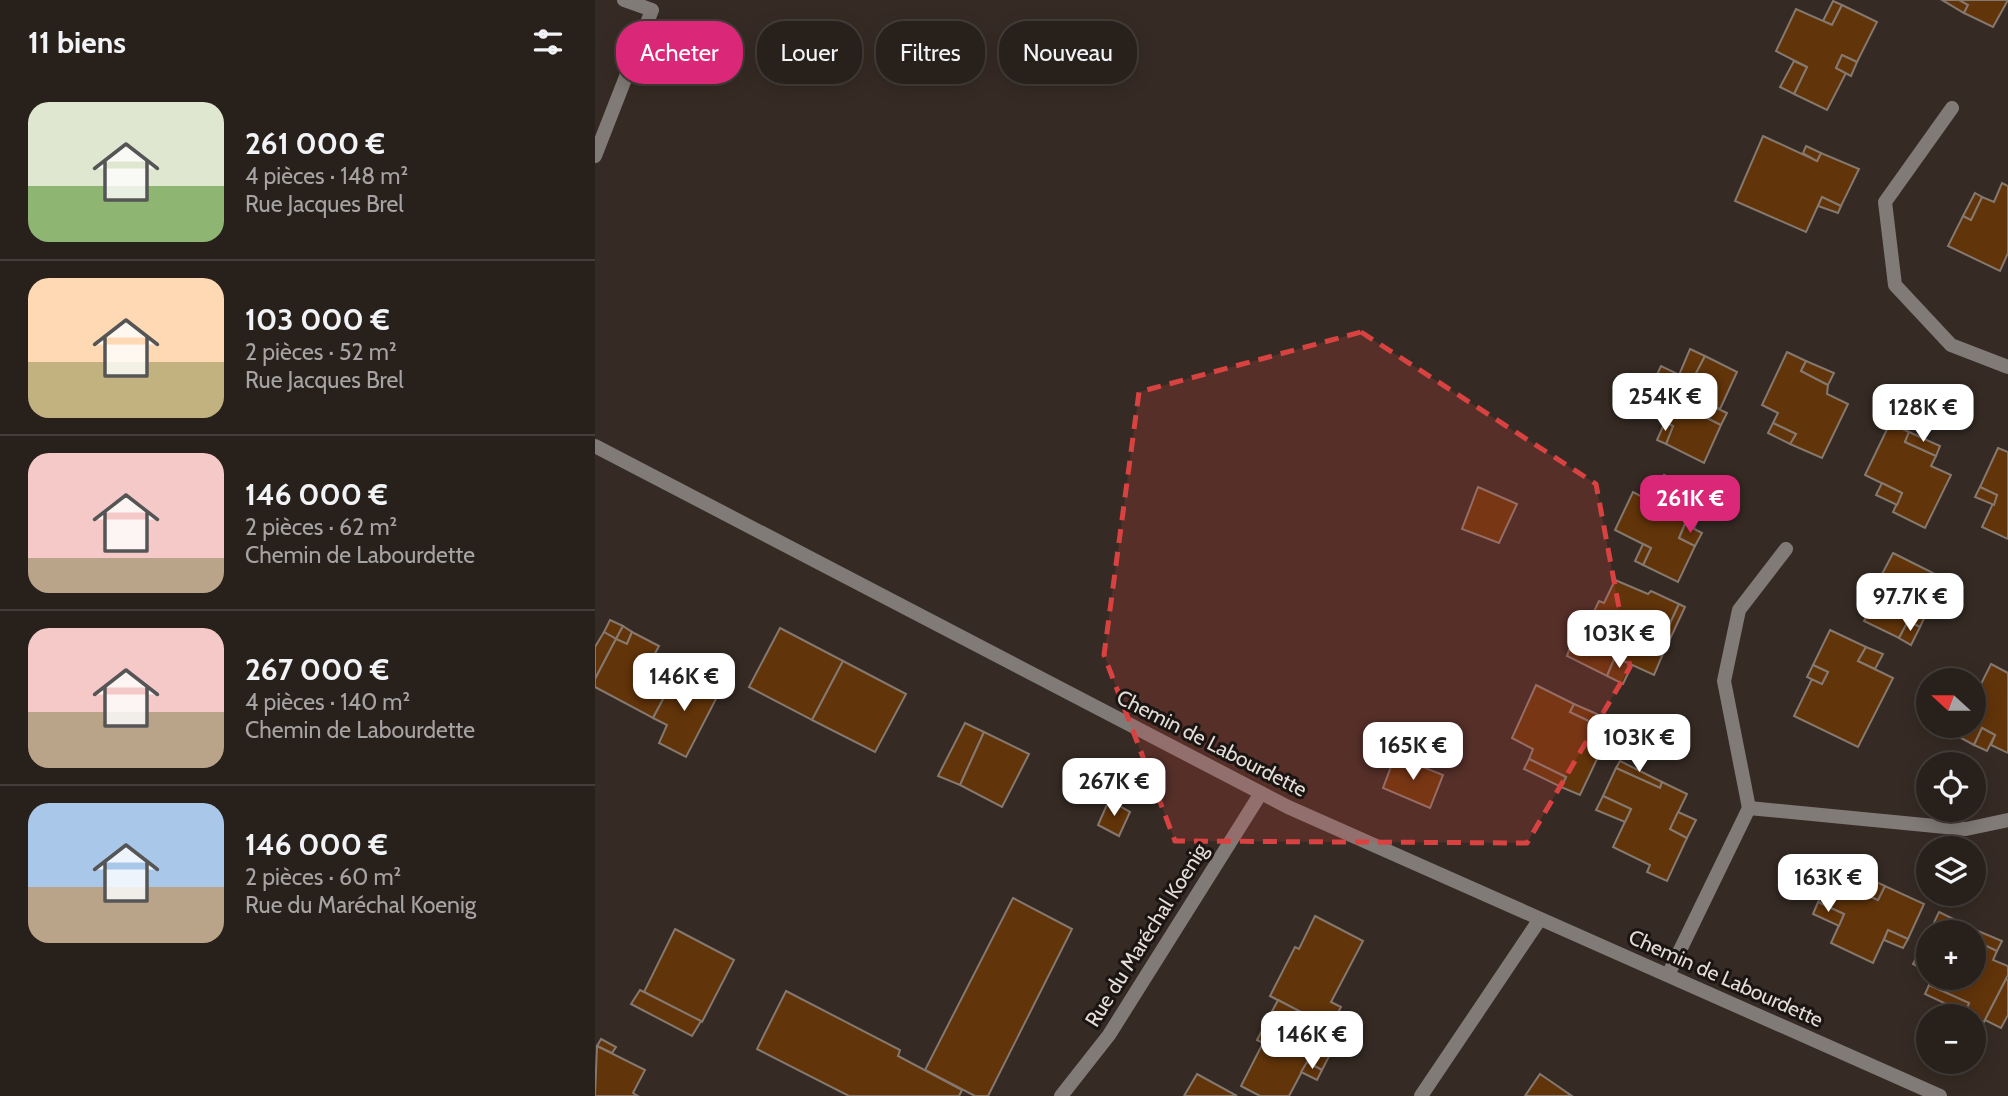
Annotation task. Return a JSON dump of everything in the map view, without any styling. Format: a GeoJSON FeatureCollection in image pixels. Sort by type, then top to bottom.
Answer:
{"type":"FeatureCollection","features":[{"type":"Feature","properties":{"kind":"street"},"geometry":{"type":"LineString","coordinates":[[595,156],[652,10],[624,0]]}},
{"type":"Feature","properties":{"kind":"street"},"geometry":{"type":"LineString","coordinates":[[1952,108],[1885,202],[1895,285],[1951,345],[2008,367]]}},
{"type":"Feature","properties":{"kind":"street","name":"Chemin de Labourdette"},"geometry":{"type":"LineString","coordinates":[[595,446],[1261,793],[1940,1096]]}},
{"type":"Feature","properties":{"kind":"street"},"geometry":{"type":"LineString","coordinates":[[1668,975],[1749,808],[1724,681],[1739,610],[1786,549]]}},
{"type":"Feature","properties":{"kind":"street","name":"Rue du Maréchal Koenig"},"geometry":{"type":"LineString","coordinates":[[1061,1096],[1109,1035],[1261,793]]}},
{"type":"Feature","properties":{"kind":"street"},"geometry":{"type":"LineString","coordinates":[[1749,808],[1966,829],[2008,820]]}},
{"type":"Feature","properties":{"kind":"street"},"geometry":{"type":"LineString","coordinates":[[1421,1096],[1540,919]]}},
{"type":"Feature","properties":{"kind":"highlighted area"},"geometry":{"type":"Polygon","coordinates":[[[1361,332],[1596,484],[1630,667],[1527,843],[1175,841],[1104,655],[1139,392],[1361,332]]]}},
{"type":"Feature","properties":{"kind":"building"},"geometry":{"type":"Polygon","coordinates":[[[1942,0],[1959,0],[1968,5],[1964,13],[1942,0]]]}},
{"type":"Feature","properties":{"kind":"building"},"geometry":{"type":"Polygon","coordinates":[[[1959,0],[2008,0],[1993,27],[1964,13],[1968,5],[1959,0]]]}},
{"type":"Feature","properties":{"kind":"building"},"geometry":{"type":"Polygon","coordinates":[[[1833,1],[1842,5],[1832,25],[1823,21],[1833,1]]]}},
{"type":"Feature","properties":{"kind":"building"},"geometry":{"type":"Polygon","coordinates":[[[1842,5],[1877,22],[1857,62],[1842,55],[1836,68],[1846,73],[1827,110],[1794,94],[1807,67],[1776,51],[1796,9],[1832,25],[1842,5]]]}},
{"type":"Feature","properties":{"kind":"building"},"geometry":{"type":"Polygon","coordinates":[[[1842,55],[1857,62],[1851,76],[1836,68],[1842,55]]]}},
{"type":"Feature","properties":{"kind":"building"},"geometry":{"type":"Polygon","coordinates":[[[1794,61],[1807,67],[1794,94],[1780,87],[1794,61]]]}},
{"type":"Feature","properties":{"kind":"building"},"geometry":{"type":"Polygon","coordinates":[[[1763,136],[1817,161],[1821,153],[1859,169],[1841,206],[1822,197],[1806,232],[1735,201],[1763,136]]]}},
{"type":"Feature","properties":{"kind":"building"},"geometry":{"type":"Polygon","coordinates":[[[1806,146],[1821,153],[1817,161],[1803,153],[1806,146]]]}},
{"type":"Feature","properties":{"kind":"building"},"geometry":{"type":"Polygon","coordinates":[[[2002,183],[2008,186],[2008,253],[2000,271],[1948,246],[1963,216],[1971,220],[1982,197],[1994,202],[2002,183]]]}},
{"type":"Feature","properties":{"kind":"building"},"geometry":{"type":"Polygon","coordinates":[[[1975,193],[1982,197],[1971,220],[1963,216],[1975,193]]]}},
{"type":"Feature","properties":{"kind":"building"},"geometry":{"type":"Polygon","coordinates":[[[1822,197],[1841,206],[1838,213],[1818,206],[1822,197]]]}},
{"type":"Feature","properties":{"kind":"building"},"geometry":{"type":"Polygon","coordinates":[[[1690,349],[1705,356],[1692,381],[1679,375],[1690,349]]]}},
{"type":"Feature","properties":{"kind":"building"},"geometry":{"type":"Polygon","coordinates":[[[1787,352],[1806,361],[1801,371],[1828,385],[1827,394],[1848,404],[1822,458],[1790,444],[1796,434],[1773,423],[1778,413],[1762,405],[1787,352]]]}},
{"type":"Feature","properties":{"kind":"building"},"geometry":{"type":"Polygon","coordinates":[[[1705,356],[1737,372],[1720,409],[1712,406],[1707,418],[1721,425],[1704,463],[1666,444],[1673,426],[1640,410],[1661,366],[1692,381],[1705,356]]]}},
{"type":"Feature","properties":{"kind":"building"},"geometry":{"type":"Polygon","coordinates":[[[1806,361],[1834,373],[1828,385],[1801,371],[1806,361]]]}},
{"type":"Feature","properties":{"kind":"building"},"geometry":{"type":"Polygon","coordinates":[[[1712,406],[1727,413],[1721,425],[1707,418],[1712,406]]]}},
{"type":"Feature","properties":{"kind":"building"},"geometry":{"type":"Polygon","coordinates":[[[1665,422],[1673,426],[1666,444],[1657,440],[1665,422]]]}},
{"type":"Feature","properties":{"kind":"building"},"geometry":{"type":"Polygon","coordinates":[[[1773,423],[1796,434],[1790,444],[1768,433],[1773,423]]]}},
{"type":"Feature","properties":{"kind":"building"},"geometry":{"type":"Polygon","coordinates":[[[1890,423],[1909,432],[1905,442],[1936,456],[1931,466],[1951,475],[1925,528],[1893,512],[1902,493],[1865,475],[1890,423]]]}},
{"type":"Feature","properties":{"kind":"building"},"geometry":{"type":"Polygon","coordinates":[[[1909,432],[1940,446],[1936,456],[1905,442],[1909,432]]]}},
{"type":"Feature","properties":{"kind":"building"},"geometry":{"type":"Polygon","coordinates":[[[1998,448],[2008,452],[2008,539],[1982,527],[1997,495],[1980,487],[1998,448]]]}},
{"type":"Feature","properties":{"kind":"building"},"geometry":{"type":"Polygon","coordinates":[[[1664,475],[1677,481],[1666,509],[1653,502],[1664,475]]]}},
{"type":"Feature","properties":{"kind":"building"},"geometry":{"type":"Polygon","coordinates":[[[1677,481],[1709,496],[1694,528],[1685,524],[1679,538],[1695,546],[1678,582],[1643,565],[1651,548],[1615,530],[1633,492],[1666,509],[1677,481]]]}},
{"type":"Feature","properties":{"kind":"building"},"geometry":{"type":"Polygon","coordinates":[[[1882,483],[1902,493],[1897,505],[1876,495],[1882,483]]]}},
{"type":"Feature","properties":{"kind":"building"},"geometry":{"type":"Polygon","coordinates":[[[1478,487],[1517,504],[1499,543],[1462,529],[1478,487]]]}},
{"type":"Feature","properties":{"kind":"building"},"geometry":{"type":"Polygon","coordinates":[[[1980,487],[1997,495],[1994,505],[1975,497],[1980,487]]]}},
{"type":"Feature","properties":{"kind":"building"},"geometry":{"type":"Polygon","coordinates":[[[1685,524],[1702,533],[1695,546],[1679,538],[1685,524]]]}},
{"type":"Feature","properties":{"kind":"building"},"geometry":{"type":"Polygon","coordinates":[[[1643,544],[1651,548],[1643,565],[1635,561],[1643,544]]]}},
{"type":"Feature","properties":{"kind":"building"},"geometry":{"type":"Polygon","coordinates":[[[1893,553],[1943,578],[1920,627],[1908,621],[1899,638],[1864,621],[1884,580],[1880,578],[1893,553]]]}},
{"type":"Feature","properties":{"kind":"building"},"geometry":{"type":"Polygon","coordinates":[[[1615,580],[1648,594],[1651,591],[1679,604],[1659,647],[1662,656],[1654,675],[1615,657],[1607,676],[1567,656],[1574,636],[1581,638],[1599,601],[1604,603],[1615,580]]]}},
{"type":"Feature","properties":{"kind":"building"},"geometry":{"type":"Polygon","coordinates":[[[1679,604],[1685,607],[1662,656],[1659,647],[1679,604]]]}},
{"type":"Feature","properties":{"kind":"building"},"geometry":{"type":"Polygon","coordinates":[[[610,620],[623,626],[616,639],[604,632],[610,620]]]}},
{"type":"Feature","properties":{"kind":"building"},"geometry":{"type":"Polygon","coordinates":[[[1908,621],[1920,627],[1911,645],[1899,638],[1908,621]]]}},
{"type":"Feature","properties":{"kind":"building"},"geometry":{"type":"Polygon","coordinates":[[[623,626],[632,632],[627,644],[616,639],[623,626]]]}},
{"type":"Feature","properties":{"kind":"building"},"geometry":{"type":"Polygon","coordinates":[[[780,628],[843,661],[812,720],[749,687],[780,628]]]}},
{"type":"Feature","properties":{"kind":"building"},"geometry":{"type":"Polygon","coordinates":[[[1830,630],[1866,647],[1858,661],[1893,678],[1858,747],[1794,716],[1812,679],[1822,684],[1828,672],[1813,665],[1830,630]]]}},
{"type":"Feature","properties":{"kind":"building"},"geometry":{"type":"Polygon","coordinates":[[[604,632],[616,639],[595,679],[595,647],[604,632]]]}},
{"type":"Feature","properties":{"kind":"building"},"geometry":{"type":"Polygon","coordinates":[[[632,632],[659,646],[652,659],[677,673],[653,718],[595,687],[595,679],[616,639],[627,644],[632,632]]]}},
{"type":"Feature","properties":{"kind":"building"},"geometry":{"type":"Polygon","coordinates":[[[1866,647],[1883,654],[1875,669],[1858,661],[1866,647]]]}},
{"type":"Feature","properties":{"kind":"building"},"geometry":{"type":"Polygon","coordinates":[[[1615,657],[1632,665],[1623,684],[1607,676],[1615,657]]]}},
{"type":"Feature","properties":{"kind":"building"},"geometry":{"type":"Polygon","coordinates":[[[843,661],[906,694],[875,752],[812,720],[843,661]]]}},
{"type":"Feature","properties":{"kind":"building"},"geometry":{"type":"Polygon","coordinates":[[[1991,664],[2008,673],[2008,753],[1991,745],[1995,735],[1986,730],[1986,674],[1991,664]]]}},
{"type":"Feature","properties":{"kind":"building"},"geometry":{"type":"Polygon","coordinates":[[[1813,665],[1828,672],[1822,684],[1807,677],[1813,665]]]}},
{"type":"Feature","properties":{"kind":"building"},"geometry":{"type":"Polygon","coordinates":[[[677,673],[718,695],[686,757],[659,743],[667,725],[653,718],[677,673]]]}},
{"type":"Feature","properties":{"kind":"building"},"geometry":{"type":"Polygon","coordinates":[[[1536,685],[1574,704],[1570,712],[1593,723],[1589,732],[1606,740],[1580,795],[1561,787],[1566,777],[1529,759],[1533,749],[1512,738],[1536,685]]]}},
{"type":"Feature","properties":{"kind":"building"},"geometry":{"type":"Polygon","coordinates":[[[1574,704],[1597,714],[1593,723],[1570,712],[1574,704]]]}},
{"type":"Feature","properties":{"kind":"building"},"geometry":{"type":"Polygon","coordinates":[[[965,723],[984,732],[960,785],[938,776],[965,723]]]}},
{"type":"Feature","properties":{"kind":"building"},"geometry":{"type":"Polygon","coordinates":[[[1986,730],[1995,735],[1987,751],[1974,745],[1977,738],[1986,738],[1986,730]]]}},
{"type":"Feature","properties":{"kind":"building"},"geometry":{"type":"Polygon","coordinates":[[[984,732],[1029,754],[1002,807],[960,785],[984,732]]]}},
{"type":"Feature","properties":{"kind":"building"},"geometry":{"type":"Polygon","coordinates":[[[1961,738],[1977,738],[1974,745],[1961,738]]]}},
{"type":"Feature","properties":{"kind":"building"},"geometry":{"type":"Polygon","coordinates":[[[1395,756],[1443,775],[1430,808],[1383,788],[1395,756]]]}},
{"type":"Feature","properties":{"kind":"building"},"geometry":{"type":"Polygon","coordinates":[[[1529,759],[1566,777],[1561,787],[1524,769],[1529,759]]]}},
{"type":"Feature","properties":{"kind":"building"},"geometry":{"type":"Polygon","coordinates":[[[1620,761],[1662,782],[1660,788],[1616,768],[1620,761]]]}},
{"type":"Feature","properties":{"kind":"building"},"geometry":{"type":"Polygon","coordinates":[[[1616,768],[1660,788],[1662,782],[1687,794],[1670,829],[1687,838],[1667,881],[1647,872],[1650,865],[1613,847],[1631,809],[1603,796],[1616,768]]]}},
{"type":"Feature","properties":{"kind":"building"},"geometry":{"type":"Polygon","coordinates":[[[1603,796],[1631,809],[1625,822],[1596,810],[1603,796]]]}},
{"type":"Feature","properties":{"kind":"building"},"geometry":{"type":"Polygon","coordinates":[[[1109,800],[1130,812],[1119,836],[1098,825],[1109,800]]]}},
{"type":"Feature","properties":{"kind":"building"},"geometry":{"type":"Polygon","coordinates":[[[1678,812],[1696,820],[1687,838],[1670,829],[1678,812]]]}},
{"type":"Feature","properties":{"kind":"building"},"geometry":{"type":"Polygon","coordinates":[[[1833,871],[1867,886],[1864,894],[1878,900],[1885,886],[1916,900],[1916,906],[1923,906],[1908,939],[1888,930],[1873,963],[1831,943],[1844,914],[1818,902],[1833,871]]]}},
{"type":"Feature","properties":{"kind":"building"},"geometry":{"type":"Polygon","coordinates":[[[1870,879],[1885,886],[1878,900],[1864,894],[1870,879]]]}},
{"type":"Feature","properties":{"kind":"building"},"geometry":{"type":"Polygon","coordinates":[[[1013,898],[1072,929],[988,1096],[975,1096],[925,1070],[1013,898]]]}},
{"type":"Feature","properties":{"kind":"building"},"geometry":{"type":"Polygon","coordinates":[[[1818,902],[1844,914],[1839,926],[1813,914],[1818,902]]]}},
{"type":"Feature","properties":{"kind":"building"},"geometry":{"type":"Polygon","coordinates":[[[1939,912],[1955,920],[1935,920],[1939,912]]]}},
{"type":"Feature","properties":{"kind":"building"},"geometry":{"type":"Polygon","coordinates":[[[1315,916],[1363,941],[1331,1002],[1341,1007],[1330,1027],[1270,996],[1295,947],[1299,949],[1315,916]]]}},
{"type":"Feature","properties":{"kind":"building"},"geometry":{"type":"Polygon","coordinates":[[[675,929],[734,960],[702,1022],[644,992],[675,929]]]}},
{"type":"Feature","properties":{"kind":"building"},"geometry":{"type":"Polygon","coordinates":[[[1888,930],[1908,939],[1903,948],[1884,940],[1888,930]]]}},
{"type":"Feature","properties":{"kind":"building"},"geometry":{"type":"Polygon","coordinates":[[[1986,934],[2002,941],[1997,951],[1986,946],[1986,934]]]}},
{"type":"Feature","properties":{"kind":"building"},"geometry":{"type":"Polygon","coordinates":[[[1986,946],[1997,951],[1993,960],[2008,966],[2008,975],[1986,1018],[1986,1004],[1969,1003],[1940,990],[1986,990],[1986,946]]]}},
{"type":"Feature","properties":{"kind":"building"},"geometry":{"type":"Polygon","coordinates":[[[2006,979],[2008,980],[2008,1015],[2001,1028],[1986,1018],[2006,979]]]}},
{"type":"Feature","properties":{"kind":"building"},"geometry":{"type":"Polygon","coordinates":[[[640,990],[701,1021],[692,1036],[631,1004],[640,990]]]}},
{"type":"Feature","properties":{"kind":"building"},"geometry":{"type":"Polygon","coordinates":[[[1927,990],[1940,990],[1969,1003],[1946,1004],[1925,994],[1927,990]]]}},
{"type":"Feature","properties":{"kind":"building"},"geometry":{"type":"Polygon","coordinates":[[[786,991],[900,1050],[898,1056],[962,1090],[959,1096],[849,1096],[757,1049],[786,991]]]}},
{"type":"Feature","properties":{"kind":"building"},"geometry":{"type":"Polygon","coordinates":[[[1278,1000],[1341,1033],[1322,1070],[1307,1062],[1289,1096],[1260,1096],[1241,1086],[1263,1043],[1257,1040],[1278,1000]]]}},
{"type":"Feature","properties":{"kind":"building"},"geometry":{"type":"Polygon","coordinates":[[[601,1039],[616,1047],[612,1053],[597,1046],[601,1039]]]}},
{"type":"Feature","properties":{"kind":"building"},"geometry":{"type":"Polygon","coordinates":[[[597,1046],[645,1070],[633,1093],[638,1096],[595,1096],[597,1046]]]}},
{"type":"Feature","properties":{"kind":"building"},"geometry":{"type":"Polygon","coordinates":[[[1307,1062],[1322,1070],[1317,1080],[1301,1072],[1307,1062]]]}},
{"type":"Feature","properties":{"kind":"building"},"geometry":{"type":"Polygon","coordinates":[[[1197,1074],[1237,1096],[1184,1096],[1197,1074]]]}},
{"type":"Feature","properties":{"kind":"building"},"geometry":{"type":"Polygon","coordinates":[[[1540,1074],[1572,1096],[1525,1096],[1540,1074]]]}}]}
